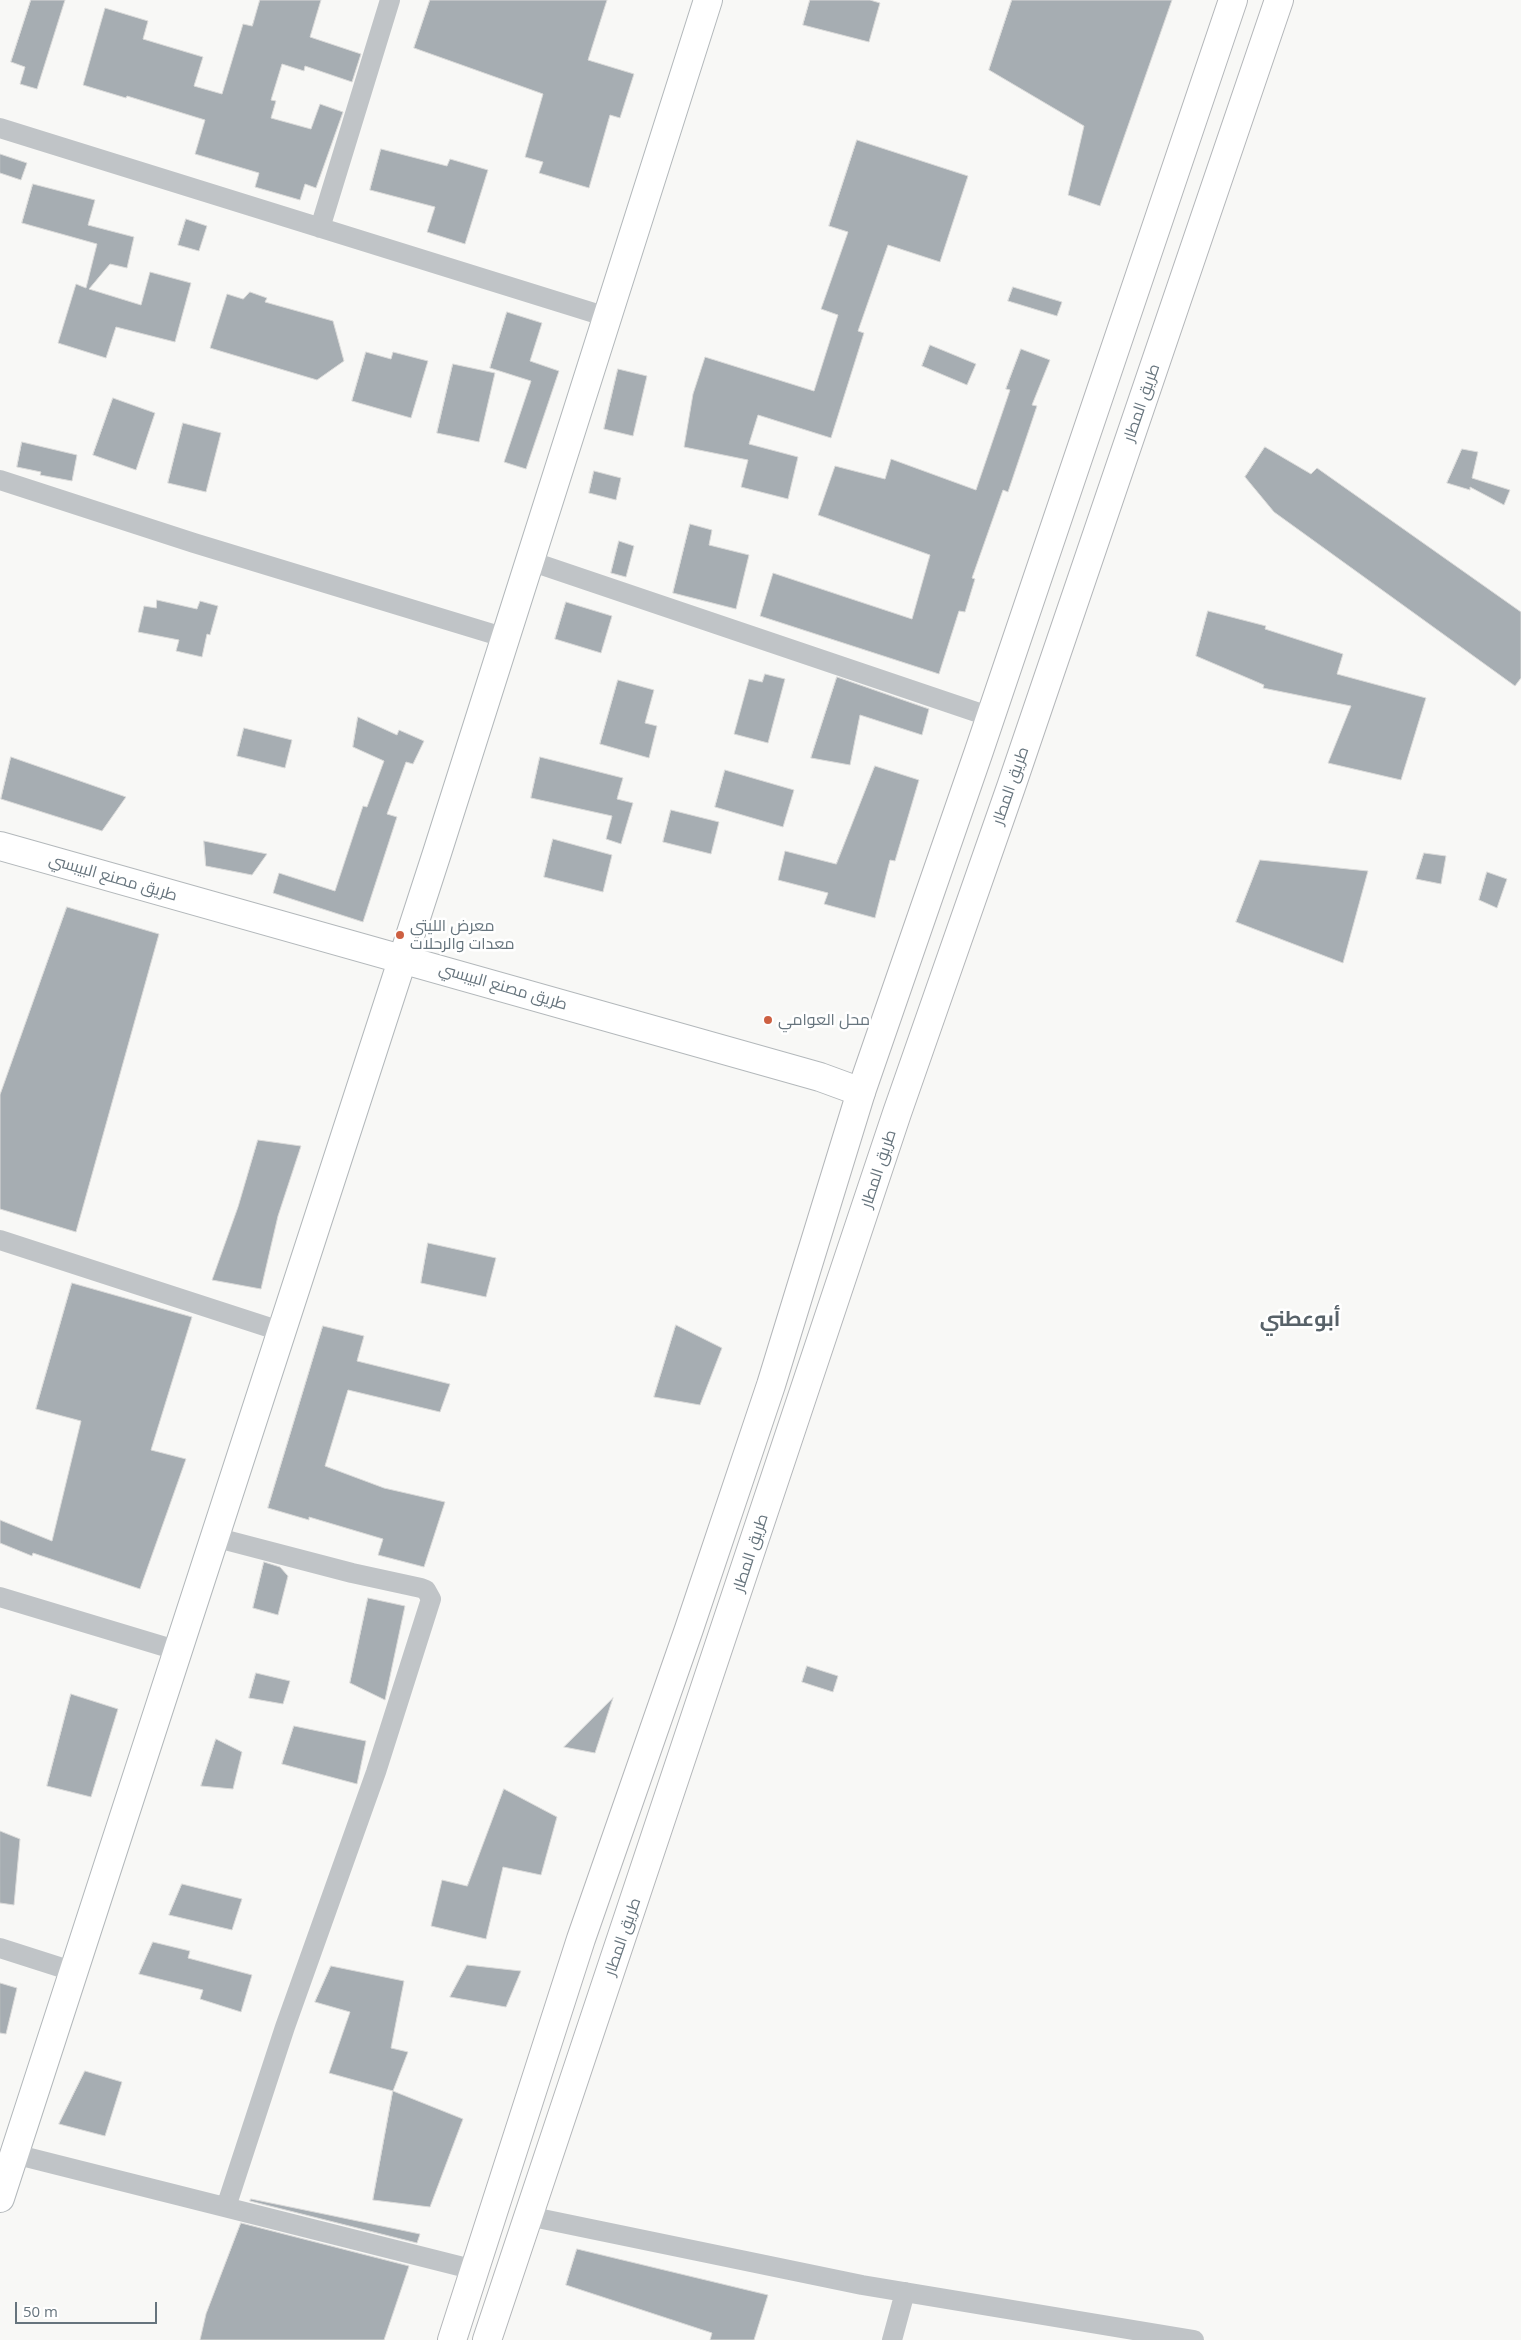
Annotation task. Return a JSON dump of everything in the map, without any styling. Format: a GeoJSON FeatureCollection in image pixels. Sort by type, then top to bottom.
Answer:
{"type":"FeatureCollection","features":[{"type":"Feature","properties":{"kind":"main road"},"geometry":{"type":"LineString","coordinates":[[0,2198],[75,1972],[280,1331],[506,638],[708,0]]}},
{"type":"Feature","properties":{"kind":"main road","name":"طريق المطار"},"geometry":{"type":"LineString","coordinates":[[452,2340],[581,1939],[744,1468],[861,1092],[1233,0]]}},
{"type":"Feature","properties":{"kind":"main road","name":"طريق المطار"},"geometry":{"type":"LineString","coordinates":[[487,2340],[897,1113],[1014,778],[1279,0]]}},
{"type":"Feature","properties":{"kind":"main road","name":"طريق مصنع البيبسي"},"geometry":{"type":"LineString","coordinates":[[0,846],[820,1078],[861,1092]]}},
{"type":"Feature","properties":{"kind":"main road"},"geometry":{"type":"LineString","coordinates":[[581,1939],[619,1947]]}},
{"type":"Feature","properties":{"kind":"street"},"geometry":{"type":"LineString","coordinates":[[320,228],[390,0]]}},
{"type":"Feature","properties":{"kind":"street"},"geometry":{"type":"LineString","coordinates":[[0,128],[607,318]]}},
{"type":"Feature","properties":{"kind":"street"},"geometry":{"type":"LineString","coordinates":[[0,480],[194,543],[506,638]]}},
{"type":"Feature","properties":{"kind":"street"},"geometry":{"type":"LineString","coordinates":[[530,560],[990,717]]}},
{"type":"Feature","properties":{"kind":"street"},"geometry":{"type":"LineString","coordinates":[[0,1240],[280,1331]]}},
{"type":"Feature","properties":{"kind":"street"},"geometry":{"type":"LineString","coordinates":[[214,1537],[352,1573],[421,1588],[426,1590],[431,1599],[376,1772],[284,2028],[226,2207]]}},
{"type":"Feature","properties":{"kind":"street"},"geometry":{"type":"LineString","coordinates":[[0,1597],[179,1651]]}},
{"type":"Feature","properties":{"kind":"street"},"geometry":{"type":"LineString","coordinates":[[0,1948],[75,1972]]}},
{"type":"Feature","properties":{"kind":"street"},"geometry":{"type":"LineString","coordinates":[[14,2154],[475,2270]]}},
{"type":"Feature","properties":{"kind":"street"},"geometry":{"type":"LineString","coordinates":[[528,2216],[852,2284],[905,2292],[1111,2333],[1194,2340]]}},
{"type":"Feature","properties":{"kind":"street"},"geometry":{"type":"LineString","coordinates":[[892,2340],[905,2292]]}},
{"type":"Feature","properties":{"kind":"building"},"geometry":{"type":"Polygon","coordinates":[[[31,0],[65,0],[37,89],[20,84],[25,67],[11,62],[31,0]]]}},
{"type":"Feature","properties":{"kind":"building"},"geometry":{"type":"Polygon","coordinates":[[[260,0],[321,0],[310,37],[361,54],[352,82],[305,66],[304,71],[282,64],[271,100],[276,101],[271,118],[311,129],[320,104],[343,112],[316,188],[305,184],[300,200],[255,187],[259,173],[195,154],[205,120],[127,96],[126,98],[83,85],[105,8],[148,21],[143,39],[203,57],[194,86],[222,94],[243,24],[252,26],[260,0]]]}},
{"type":"Feature","properties":{"kind":"building"},"geometry":{"type":"Polygon","coordinates":[[[430,0],[607,0],[588,60],[634,74],[620,118],[610,115],[589,188],[539,173],[543,162],[525,157],[543,94],[414,48],[430,0]]]}},
{"type":"Feature","properties":{"kind":"building"},"geometry":{"type":"Polygon","coordinates":[[[810,0],[870,0],[880,3],[869,42],[803,25],[810,0]]]}},
{"type":"Feature","properties":{"kind":"building"},"geometry":{"type":"Polygon","coordinates":[[[1012,0],[1172,0],[1100,206],[1068,195],[1084,126],[989,70],[1012,0]]]}},
{"type":"Feature","properties":{"kind":"building"},"geometry":{"type":"Polygon","coordinates":[[[857,140],[968,176],[940,262],[888,245],[858,331],[864,333],[831,438],[758,415],[749,444],[798,457],[788,499],[741,487],[748,460],[684,447],[693,394],[705,357],[814,391],[838,315],[821,309],[848,232],[829,226],[857,140]]]}},
{"type":"Feature","properties":{"kind":"building"},"geometry":{"type":"Polygon","coordinates":[[[381,149],[447,166],[450,159],[488,170],[465,244],[427,232],[435,207],[370,190],[381,149]]]}},
{"type":"Feature","properties":{"kind":"building"},"geometry":{"type":"Polygon","coordinates":[[[0,154],[27,163],[21,180],[0,173],[0,154]]]}},
{"type":"Feature","properties":{"kind":"building"},"geometry":{"type":"Polygon","coordinates":[[[33,184],[95,200],[88,225],[134,237],[127,268],[110,264],[89,289],[141,305],[150,272],[191,283],[175,342],[116,327],[106,358],[58,343],[76,284],[86,288],[97,244],[22,223],[33,184]]]}},
{"type":"Feature","properties":{"kind":"building"},"geometry":{"type":"Polygon","coordinates":[[[186,219],[207,226],[199,251],[178,245],[186,219]]]}},
{"type":"Feature","properties":{"kind":"building"},"geometry":{"type":"Polygon","coordinates":[[[1013,287],[1062,302],[1057,316],[1008,301],[1013,287]]]}},
{"type":"Feature","properties":{"kind":"building"},"geometry":{"type":"Polygon","coordinates":[[[250,292],[267,298],[265,302],[333,321],[344,361],[317,380],[210,348],[227,294],[243,299],[250,292]]]}},
{"type":"Feature","properties":{"kind":"building"},"geometry":{"type":"Polygon","coordinates":[[[507,312],[542,323],[530,361],[559,371],[526,469],[504,462],[531,381],[490,368],[507,312]]]}},
{"type":"Feature","properties":{"kind":"building"},"geometry":{"type":"Polygon","coordinates":[[[930,345],[976,364],[967,385],[922,366],[930,345]]]}},
{"type":"Feature","properties":{"kind":"building"},"geometry":{"type":"Polygon","coordinates":[[[1021,349],[1050,360],[1032,405],[1037,406],[1008,492],[1003,490],[972,578],[975,579],[965,612],[959,611],[939,674],[760,616],[773,573],[912,619],[930,555],[818,515],[835,466],[885,479],[891,459],[976,490],[1010,390],[1006,389],[1021,349]]]}},
{"type":"Feature","properties":{"kind":"building"},"geometry":{"type":"Polygon","coordinates":[[[366,352],[391,359],[393,352],[428,361],[411,418],[352,401],[366,352]]]}},
{"type":"Feature","properties":{"kind":"building"},"geometry":{"type":"Polygon","coordinates":[[[453,364],[495,373],[479,442],[437,433],[453,364]]]}},
{"type":"Feature","properties":{"kind":"building"},"geometry":{"type":"Polygon","coordinates":[[[618,369],[647,376],[633,436],[604,429],[618,369]]]}},
{"type":"Feature","properties":{"kind":"building"},"geometry":{"type":"Polygon","coordinates":[[[113,398],[155,413],[136,470],[93,455],[113,398]]]}},
{"type":"Feature","properties":{"kind":"building"},"geometry":{"type":"Polygon","coordinates":[[[183,423],[221,433],[206,492],[168,483],[183,423]]]}},
{"type":"Feature","properties":{"kind":"building"},"geometry":{"type":"Polygon","coordinates":[[[22,442],[77,455],[72,481],[40,475],[41,472],[17,467],[22,442]]]}},
{"type":"Feature","properties":{"kind":"building"},"geometry":{"type":"Polygon","coordinates":[[[1265,447],[1311,474],[1317,468],[1521,612],[1521,678],[1515,686],[1274,512],[1245,477],[1265,447]]]}},
{"type":"Feature","properties":{"kind":"building"},"geometry":{"type":"Polygon","coordinates":[[[1462,449],[1478,452],[1472,478],[1510,490],[1504,505],[1470,487],[1470,490],[1447,483],[1462,449]]]}},
{"type":"Feature","properties":{"kind":"building"},"geometry":{"type":"Polygon","coordinates":[[[594,471],[621,478],[616,500],[589,493],[594,471]]]}},
{"type":"Feature","properties":{"kind":"building"},"geometry":{"type":"Polygon","coordinates":[[[690,524],[712,530],[709,545],[749,555],[736,609],[673,593],[690,524]]]}},
{"type":"Feature","properties":{"kind":"building"},"geometry":{"type":"Polygon","coordinates":[[[619,541],[634,546],[626,577],[611,573],[619,541]]]}},
{"type":"Feature","properties":{"kind":"building"},"geometry":{"type":"Polygon","coordinates":[[[157,600],[197,609],[200,601],[218,606],[210,635],[207,634],[202,657],[176,651],[179,640],[138,632],[144,606],[156,608],[157,600]]]}},
{"type":"Feature","properties":{"kind":"building"},"geometry":{"type":"Polygon","coordinates":[[[566,602],[612,616],[601,653],[555,639],[566,602]]]}},
{"type":"Feature","properties":{"kind":"building"},"geometry":{"type":"Polygon","coordinates":[[[1208,611],[1266,626],[1265,629],[1343,654],[1337,674],[1426,698],[1401,780],[1328,763],[1351,706],[1263,688],[1264,685],[1196,656],[1208,611]]]}},
{"type":"Feature","properties":{"kind":"building"},"geometry":{"type":"Polygon","coordinates":[[[765,674],[785,679],[768,743],[734,734],[749,679],[762,682],[765,674]]]}},
{"type":"Feature","properties":{"kind":"building"},"geometry":{"type":"Polygon","coordinates":[[[837,677],[929,709],[922,735],[860,715],[850,765],[811,758],[837,677]]]}},
{"type":"Feature","properties":{"kind":"building"},"geometry":{"type":"Polygon","coordinates":[[[618,680],[654,690],[645,723],[657,726],[649,758],[600,744],[618,680]]]}},
{"type":"Feature","properties":{"kind":"building"},"geometry":{"type":"Polygon","coordinates":[[[358,717],[397,735],[399,730],[424,741],[413,764],[406,762],[387,814],[397,817],[363,922],[273,893],[279,873],[335,891],[363,806],[367,807],[384,761],[353,747],[358,717]]]}},
{"type":"Feature","properties":{"kind":"building"},"geometry":{"type":"Polygon","coordinates":[[[244,728],[292,740],[285,768],[237,756],[244,728]]]}},
{"type":"Feature","properties":{"kind":"building"},"geometry":{"type":"Polygon","coordinates":[[[11,757],[126,797],[102,831],[1,799],[11,757]]]}},
{"type":"Feature","properties":{"kind":"building"},"geometry":{"type":"Polygon","coordinates":[[[540,757],[623,778],[617,799],[633,803],[621,844],[606,839],[612,816],[531,798],[540,757]]]}},
{"type":"Feature","properties":{"kind":"building"},"geometry":{"type":"Polygon","coordinates":[[[875,766],[919,780],[895,861],[890,860],[875,918],[824,904],[828,893],[778,880],[785,851],[836,864],[875,766]]]}},
{"type":"Feature","properties":{"kind":"building"},"geometry":{"type":"Polygon","coordinates":[[[725,770],[794,790],[783,827],[715,807],[725,770]]]}},
{"type":"Feature","properties":{"kind":"building"},"geometry":{"type":"Polygon","coordinates":[[[671,810],[719,822],[711,854],[663,842],[671,810]]]}},
{"type":"Feature","properties":{"kind":"building"},"geometry":{"type":"Polygon","coordinates":[[[553,839],[612,855],[603,892],[544,877],[553,839]]]}},
{"type":"Feature","properties":{"kind":"building"},"geometry":{"type":"Polygon","coordinates":[[[204,841],[267,854],[252,875],[206,866],[204,841]]]}},
{"type":"Feature","properties":{"kind":"building"},"geometry":{"type":"Polygon","coordinates":[[[1424,853],[1446,856],[1441,884],[1416,879],[1424,853]]]}},
{"type":"Feature","properties":{"kind":"building"},"geometry":{"type":"Polygon","coordinates":[[[1260,860],[1368,871],[1343,963],[1236,922],[1260,860]]]}},
{"type":"Feature","properties":{"kind":"building"},"geometry":{"type":"Polygon","coordinates":[[[1487,872],[1507,879],[1497,908],[1479,900],[1487,872]]]}},
{"type":"Feature","properties":{"kind":"building"},"geometry":{"type":"Polygon","coordinates":[[[67,907],[159,934],[76,1232],[0,1209],[0,1095],[67,907]]]}},
{"type":"Feature","properties":{"kind":"building"},"geometry":{"type":"Polygon","coordinates":[[[258,1140],[301,1146],[278,1216],[261,1289],[212,1280],[238,1207],[258,1140]]]}},
{"type":"Feature","properties":{"kind":"building"},"geometry":{"type":"Polygon","coordinates":[[[428,1243],[496,1258],[486,1297],[421,1283],[428,1243]]]}},
{"type":"Feature","properties":{"kind":"building"},"geometry":{"type":"Polygon","coordinates":[[[72,1283],[192,1317],[151,1450],[186,1459],[140,1589],[33,1553],[32,1556],[0,1543],[0,1520],[52,1541],[81,1421],[36,1409],[72,1283]]]}},
{"type":"Feature","properties":{"kind":"building"},"geometry":{"type":"Polygon","coordinates":[[[676,1325],[722,1348],[700,1405],[654,1397],[676,1325]]]}},
{"type":"Feature","properties":{"kind":"building"},"geometry":{"type":"Polygon","coordinates":[[[323,1326],[364,1336],[357,1361],[450,1384],[440,1412],[348,1390],[325,1466],[384,1488],[445,1502],[424,1567],[378,1555],[383,1539],[309,1517],[309,1520],[268,1508],[323,1326]]]}},
{"type":"Feature","properties":{"kind":"building"},"geometry":{"type":"Polygon","coordinates":[[[264,1562],[280,1567],[288,1576],[278,1615],[253,1608],[264,1562]]]}},
{"type":"Feature","properties":{"kind":"building"},"geometry":{"type":"Polygon","coordinates":[[[368,1598],[405,1606],[385,1700],[350,1683],[368,1598]]]}},
{"type":"Feature","properties":{"kind":"building"},"geometry":{"type":"Polygon","coordinates":[[[807,1666],[838,1676],[833,1692],[802,1682],[807,1666]]]}},
{"type":"Feature","properties":{"kind":"building"},"geometry":{"type":"Polygon","coordinates":[[[256,1673],[290,1681],[283,1704],[249,1698],[256,1673]]]}},
{"type":"Feature","properties":{"kind":"building"},"geometry":{"type":"Polygon","coordinates":[[[71,1694],[118,1709],[91,1797],[47,1786],[71,1694]]]}},
{"type":"Feature","properties":{"kind":"building"},"geometry":{"type":"Polygon","coordinates":[[[613,1698],[595,1753],[564,1747],[613,1698]]]}},
{"type":"Feature","properties":{"kind":"building"},"geometry":{"type":"Polygon","coordinates":[[[294,1726],[366,1741],[357,1784],[282,1764],[294,1726]]]}},
{"type":"Feature","properties":{"kind":"building"},"geometry":{"type":"Polygon","coordinates":[[[216,1739],[242,1752],[233,1789],[201,1786],[216,1739]]]}},
{"type":"Feature","properties":{"kind":"building"},"geometry":{"type":"Polygon","coordinates":[[[504,1789],[557,1817],[541,1875],[503,1867],[486,1939],[431,1926],[442,1880],[467,1886],[504,1789]]]}},
{"type":"Feature","properties":{"kind":"building"},"geometry":{"type":"Polygon","coordinates":[[[0,1831],[20,1839],[14,1905],[0,1903],[0,1831]]]}},
{"type":"Feature","properties":{"kind":"building"},"geometry":{"type":"Polygon","coordinates":[[[182,1884],[242,1899],[232,1930],[169,1915],[182,1884]]]}},
{"type":"Feature","properties":{"kind":"building"},"geometry":{"type":"Polygon","coordinates":[[[153,1942],[190,1951],[188,1958],[252,1975],[241,2012],[200,1999],[203,1990],[139,1974],[153,1942]]]}},
{"type":"Feature","properties":{"kind":"building"},"geometry":{"type":"Polygon","coordinates":[[[467,1965],[521,1971],[506,2007],[450,1997],[467,1965]]]}},
{"type":"Feature","properties":{"kind":"building"},"geometry":{"type":"Polygon","coordinates":[[[331,1966],[404,1981],[391,2048],[408,2052],[393,2091],[329,2073],[350,2012],[315,2002],[331,1966]]]}},
{"type":"Feature","properties":{"kind":"building"},"geometry":{"type":"Polygon","coordinates":[[[0,1983],[17,1988],[6,2034],[0,2033],[0,1983]]]}},
{"type":"Feature","properties":{"kind":"building"},"geometry":{"type":"Polygon","coordinates":[[[85,2071],[122,2082],[105,2136],[59,2124],[85,2071]]]}},
{"type":"Feature","properties":{"kind":"building"},"geometry":{"type":"Polygon","coordinates":[[[393,2091],[463,2119],[430,2207],[373,2200],[393,2091]]]}},
{"type":"Feature","properties":{"kind":"building"},"geometry":{"type":"Polygon","coordinates":[[[251,2199],[420,2234],[417,2243],[250,2201],[251,2199]]]}},
{"type":"Feature","properties":{"kind":"building"},"geometry":{"type":"Polygon","coordinates":[[[241,2223],[409,2266],[384,2340],[200,2340],[206,2314],[241,2223]]]}},
{"type":"Feature","properties":{"kind":"building"},"geometry":{"type":"Polygon","coordinates":[[[577,2249],[768,2295],[754,2340],[710,2340],[712,2333],[566,2285],[577,2249]]]}},
{"type":"Feature","properties":{"kind":"place","name":"معرض الليتي معدات والرحلات"},"geometry":{"type":"Point","coordinates":[400,935]}},
{"type":"Feature","properties":{"kind":"place","name":"محل العوامي"},"geometry":{"type":"Point","coordinates":[768,1020]}},
{"type":"Feature","properties":{"kind":"district","name":"أبوعطني"},"geometry":{"type":"Point","coordinates":[1300,1320]}}]}
